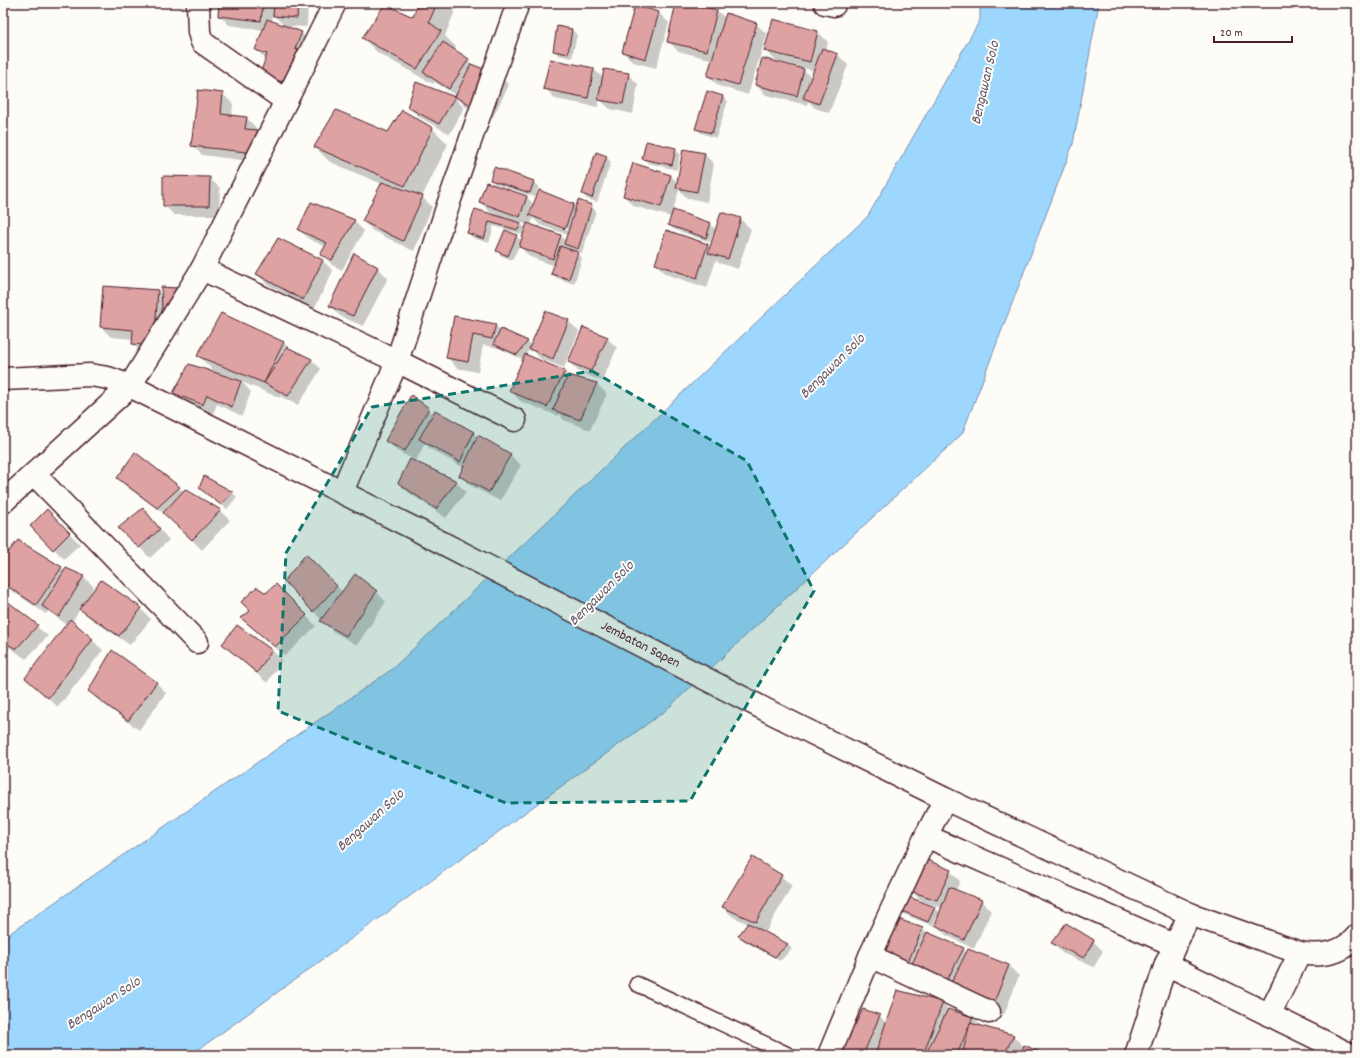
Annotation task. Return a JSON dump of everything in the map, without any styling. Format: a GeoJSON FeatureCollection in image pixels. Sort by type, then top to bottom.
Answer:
{"type":"FeatureCollection","features":[{"type":"Feature","properties":{"kind":"street"},"geometry":{"type":"LineString","coordinates":[[198,3],[199,32],[202,42],[286,101]]}},
{"type":"Feature","properties":{"kind":"street"},"geometry":{"type":"LineString","coordinates":[[3,502],[130,386],[202,268],[335,3]]}},
{"type":"Feature","properties":{"kind":"street"},"geometry":{"type":"LineString","coordinates":[[342,492],[397,361],[448,205],[518,3]]}},
{"type":"Feature","properties":{"kind":"street"},"geometry":{"type":"LineString","coordinates":[[202,268],[397,361],[514,420]]}},
{"type":"Feature","properties":{"kind":"street","name":"Jembatan Sapen"},"geometry":{"type":"LineString","coordinates":[[3,379],[90,375],[108,378],[130,386],[419,531],[776,715],[945,799],[1190,914],[1300,953],[1317,956],[1326,955],[1342,949],[1357,936]]}},
{"type":"Feature","properties":{"kind":"street"},"geometry":{"type":"LineString","coordinates":[[34,474],[197,642]]}},
{"type":"Feature","properties":{"kind":"street"},"geometry":{"type":"LineString","coordinates":[[829,1055],[870,956],[945,799]]}},
{"type":"Feature","properties":{"kind":"street"},"geometry":{"type":"LineString","coordinates":[[926,836],[1174,945]]}},
{"type":"Feature","properties":{"kind":"street"},"geometry":{"type":"LineString","coordinates":[[1136,1055],[1166,964],[1190,914]]}},
{"type":"Feature","properties":{"kind":"street"},"geometry":{"type":"LineString","coordinates":[[1269,1015],[1300,953]]}},
{"type":"Feature","properties":{"kind":"street"},"geometry":{"type":"LineString","coordinates":[[870,956],[989,1012]]}},
{"type":"Feature","properties":{"kind":"street"},"geometry":{"type":"LineString","coordinates":[[1166,964],[1351,1055]]}},
{"type":"Feature","properties":{"kind":"lane"},"geometry":{"type":"LineString","coordinates":[[637,984],[789,1055]]}},
{"type":"Feature","properties":{"kind":"highlighted area"},"geometry":{"type":"Polygon","coordinates":[[[592,371],[747,461],[814,591],[690,801],[506,803],[278,711],[286,553],[372,407],[592,371]]]}},
{"type":"Feature","properties":{"kind":"water","name":"Bengawan Solo"},"geometry":{"type":"Polygon","coordinates":[[[980,3],[1099,3],[1073,144],[962,434],[665,711],[191,1055],[3,1055],[3,938],[391,670],[868,216],[980,20],[980,3]]]}},
{"type":"Feature","properties":{"kind":"building"},"geometry":{"type":"Polygon","coordinates":[[[219,3],[263,3],[261,21],[218,16],[219,3]]]}},
{"type":"Feature","properties":{"kind":"building"},"geometry":{"type":"Polygon","coordinates":[[[274,3],[298,3],[297,18],[273,16],[274,3]]]}},
{"type":"Feature","properties":{"kind":"building"},"geometry":{"type":"Polygon","coordinates":[[[418,3],[437,3],[429,22],[441,31],[417,69],[362,38],[385,4],[413,17],[418,3]]]}},
{"type":"Feature","properties":{"kind":"building"},"geometry":{"type":"Polygon","coordinates":[[[676,3],[689,3],[717,10],[707,51],[667,42],[676,3]]]}},
{"type":"Feature","properties":{"kind":"building"},"geometry":{"type":"Polygon","coordinates":[[[635,5],[659,12],[646,59],[622,52],[635,5]]]}},
{"type":"Feature","properties":{"kind":"building"},"geometry":{"type":"Polygon","coordinates":[[[726,13],[757,23],[738,85],[707,76],[726,13]]]}},
{"type":"Feature","properties":{"kind":"building"},"geometry":{"type":"Polygon","coordinates":[[[267,19],[302,32],[295,49],[309,53],[305,62],[294,59],[285,83],[260,74],[267,54],[255,50],[267,19]]]}},
{"type":"Feature","properties":{"kind":"building"},"geometry":{"type":"Polygon","coordinates":[[[773,19],[818,31],[810,62],[764,51],[773,19]]]}},
{"type":"Feature","properties":{"kind":"building"},"geometry":{"type":"Polygon","coordinates":[[[557,26],[572,29],[568,54],[553,51],[557,26]]]}},
{"type":"Feature","properties":{"kind":"building"},"geometry":{"type":"Polygon","coordinates":[[[443,42],[469,59],[449,89],[423,72],[443,42]]]}},
{"type":"Feature","properties":{"kind":"building"},"geometry":{"type":"Polygon","coordinates":[[[822,48],[838,54],[819,104],[803,98],[822,48]]]}},
{"type":"Feature","properties":{"kind":"building"},"geometry":{"type":"Polygon","coordinates":[[[762,58],[804,69],[797,96],[755,85],[762,58]]]}},
{"type":"Feature","properties":{"kind":"building"},"geometry":{"type":"Polygon","coordinates":[[[550,59],[594,68],[588,98],[543,89],[550,59]]]}},
{"type":"Feature","properties":{"kind":"building"},"geometry":{"type":"Polygon","coordinates":[[[471,64],[499,75],[481,110],[455,97],[471,64]]]}},
{"type":"Feature","properties":{"kind":"building"},"geometry":{"type":"Polygon","coordinates":[[[604,69],[629,73],[623,104],[598,100],[604,69]]]}},
{"type":"Feature","properties":{"kind":"building"},"geometry":{"type":"Polygon","coordinates":[[[416,82],[455,97],[439,124],[407,107],[416,82]]]}},
{"type":"Feature","properties":{"kind":"building"},"geometry":{"type":"Polygon","coordinates":[[[198,90],[223,93],[221,114],[247,117],[245,129],[258,130],[255,153],[191,146],[198,90]]]}},
{"type":"Feature","properties":{"kind":"building"},"geometry":{"type":"Polygon","coordinates":[[[707,91],[723,96],[712,133],[695,129],[707,91]]]}},
{"type":"Feature","properties":{"kind":"building"},"geometry":{"type":"Polygon","coordinates":[[[336,110],[388,132],[402,110],[433,128],[405,186],[314,147],[336,110]]]}},
{"type":"Feature","properties":{"kind":"building"},"geometry":{"type":"Polygon","coordinates":[[[646,141],[676,148],[672,165],[642,159],[646,141]]]}},
{"type":"Feature","properties":{"kind":"building"},"geometry":{"type":"Polygon","coordinates":[[[683,149],[705,153],[697,192],[676,188],[683,149]]]}},
{"type":"Feature","properties":{"kind":"building"},"geometry":{"type":"Polygon","coordinates":[[[596,152],[607,156],[592,198],[582,194],[596,152]]]}},
{"type":"Feature","properties":{"kind":"building"},"geometry":{"type":"Polygon","coordinates":[[[633,163],[671,175],[661,207],[623,196],[633,163]]]}},
{"type":"Feature","properties":{"kind":"building"},"geometry":{"type":"Polygon","coordinates":[[[494,167],[534,181],[530,193],[490,180],[494,167]]]}},
{"type":"Feature","properties":{"kind":"building"},"geometry":{"type":"Polygon","coordinates":[[[163,176],[210,177],[209,206],[163,206],[163,176]]]}},
{"type":"Feature","properties":{"kind":"building"},"geometry":{"type":"Polygon","coordinates":[[[382,182],[423,196],[403,241],[362,221],[382,182]]]}},
{"type":"Feature","properties":{"kind":"building"},"geometry":{"type":"Polygon","coordinates":[[[486,182],[527,196],[520,217],[479,202],[486,182]]]}},
{"type":"Feature","properties":{"kind":"building"},"geometry":{"type":"Polygon","coordinates":[[[539,190],[574,204],[565,229],[529,215],[539,190]]]}},
{"type":"Feature","properties":{"kind":"building"},"geometry":{"type":"Polygon","coordinates":[[[578,200],[592,205],[578,249],[564,244],[578,200]]]}},
{"type":"Feature","properties":{"kind":"building"},"geometry":{"type":"Polygon","coordinates":[[[311,202],[355,220],[332,260],[320,255],[327,243],[298,230],[311,202]]]}},
{"type":"Feature","properties":{"kind":"building"},"geometry":{"type":"Polygon","coordinates":[[[475,209],[521,223],[518,230],[489,222],[484,239],[467,233],[475,209]]]}},
{"type":"Feature","properties":{"kind":"building"},"geometry":{"type":"Polygon","coordinates":[[[673,210],[711,223],[706,238],[668,225],[673,210]]]}},
{"type":"Feature","properties":{"kind":"building"},"geometry":{"type":"Polygon","coordinates":[[[721,212],[741,218],[728,259],[708,253],[721,212]]]}},
{"type":"Feature","properties":{"kind":"building"},"geometry":{"type":"Polygon","coordinates":[[[527,223],[561,235],[553,259],[519,247],[527,223]]]}},
{"type":"Feature","properties":{"kind":"building"},"geometry":{"type":"Polygon","coordinates":[[[505,230],[517,235],[508,256],[496,251],[505,230]]]}},
{"type":"Feature","properties":{"kind":"building"},"geometry":{"type":"Polygon","coordinates":[[[666,230],[708,244],[697,278],[655,264],[666,230]]]}},
{"type":"Feature","properties":{"kind":"building"},"geometry":{"type":"Polygon","coordinates":[[[278,238],[323,260],[303,300],[256,274],[278,238]]]}},
{"type":"Feature","properties":{"kind":"building"},"geometry":{"type":"Polygon","coordinates":[[[560,246],[578,252],[569,279],[551,274],[560,246]]]}},
{"type":"Feature","properties":{"kind":"building"},"geometry":{"type":"Polygon","coordinates":[[[354,253],[378,267],[353,316],[329,306],[354,253]]]}},
{"type":"Feature","properties":{"kind":"building"},"geometry":{"type":"Polygon","coordinates":[[[103,286],[158,290],[154,346],[132,344],[133,330],[100,327],[103,286]]]}},
{"type":"Feature","properties":{"kind":"building"},"geometry":{"type":"Polygon","coordinates":[[[161,287],[178,288],[163,331],[161,287]]]}},
{"type":"Feature","properties":{"kind":"building"},"geometry":{"type":"Polygon","coordinates":[[[545,311],[569,320],[553,359],[529,349],[545,311]]]}},
{"type":"Feature","properties":{"kind":"building"},"geometry":{"type":"Polygon","coordinates":[[[221,313],[284,342],[264,383],[197,356],[221,313]]]}},
{"type":"Feature","properties":{"kind":"building"},"geometry":{"type":"Polygon","coordinates":[[[454,316],[496,324],[492,339],[473,335],[468,362],[446,358],[454,316]]]}},
{"type":"Feature","properties":{"kind":"building"},"geometry":{"type":"Polygon","coordinates":[[[583,327],[608,337],[591,371],[568,362],[583,327]]]}},
{"type":"Feature","properties":{"kind":"building"},"geometry":{"type":"Polygon","coordinates":[[[501,329],[528,341],[517,355],[493,344],[501,329]]]}},
{"type":"Feature","properties":{"kind":"building"},"geometry":{"type":"Polygon","coordinates":[[[287,347],[312,359],[288,396],[264,383],[287,347]]]}},
{"type":"Feature","properties":{"kind":"building"},"geometry":{"type":"Polygon","coordinates":[[[525,354],[565,371],[547,407],[509,391],[525,354]]]}},
{"type":"Feature","properties":{"kind":"building"},"geometry":{"type":"Polygon","coordinates":[[[189,364],[241,381],[232,407],[207,395],[203,405],[173,393],[189,364]]]}},
{"type":"Feature","properties":{"kind":"building"},"geometry":{"type":"Polygon","coordinates":[[[568,375],[597,383],[580,420],[553,410],[568,375]]]}},
{"type":"Feature","properties":{"kind":"building"},"geometry":{"type":"Polygon","coordinates":[[[411,395],[429,408],[405,451],[385,441],[411,395]]]}},
{"type":"Feature","properties":{"kind":"building"},"geometry":{"type":"Polygon","coordinates":[[[435,410],[474,432],[460,462],[419,439],[435,410]]]}},
{"type":"Feature","properties":{"kind":"building"},"geometry":{"type":"Polygon","coordinates":[[[478,435],[511,454],[489,492],[459,476],[478,435]]]}},
{"type":"Feature","properties":{"kind":"building"},"geometry":{"type":"Polygon","coordinates":[[[135,452],[180,487],[157,508],[117,478],[135,452]]]}},
{"type":"Feature","properties":{"kind":"building"},"geometry":{"type":"Polygon","coordinates":[[[410,459],[457,481],[436,509],[398,483],[410,459]]]}},
{"type":"Feature","properties":{"kind":"building"},"geometry":{"type":"Polygon","coordinates":[[[204,476],[233,492],[221,505],[199,488],[204,476]]]}},
{"type":"Feature","properties":{"kind":"building"},"geometry":{"type":"Polygon","coordinates":[[[185,489],[221,510],[192,540],[163,513],[185,489]]]}},
{"type":"Feature","properties":{"kind":"building"},"geometry":{"type":"Polygon","coordinates":[[[143,508],[160,529],[139,548],[118,528],[143,508]]]}},
{"type":"Feature","properties":{"kind":"building"},"geometry":{"type":"Polygon","coordinates":[[[47,509],[70,533],[53,550],[30,526],[47,509]]]}},
{"type":"Feature","properties":{"kind":"building"},"geometry":{"type":"Polygon","coordinates":[[[18,540],[62,567],[36,605],[3,583],[3,559],[18,540]]]}},
{"type":"Feature","properties":{"kind":"building"},"geometry":{"type":"Polygon","coordinates":[[[306,554],[337,586],[313,612],[284,581],[306,554]]]}},
{"type":"Feature","properties":{"kind":"building"},"geometry":{"type":"Polygon","coordinates":[[[66,568],[84,576],[59,617],[42,606],[66,568]]]}},
{"type":"Feature","properties":{"kind":"building"},"geometry":{"type":"Polygon","coordinates":[[[355,574],[377,591],[346,636],[320,621],[355,574]]]}},
{"type":"Feature","properties":{"kind":"building"},"geometry":{"type":"Polygon","coordinates":[[[101,580],[142,608],[119,636],[79,609],[101,580]]]}},
{"type":"Feature","properties":{"kind":"building"},"geometry":{"type":"Polygon","coordinates":[[[276,584],[307,615],[275,647],[241,618],[250,611],[241,602],[257,587],[266,593],[276,584]]]}},
{"type":"Feature","properties":{"kind":"building"},"geometry":{"type":"Polygon","coordinates":[[[3,598],[38,625],[16,649],[3,641],[3,598]]]}},
{"type":"Feature","properties":{"kind":"building"},"geometry":{"type":"Polygon","coordinates":[[[70,619],[93,639],[48,698],[25,678],[70,619]]]}},
{"type":"Feature","properties":{"kind":"building"},"geometry":{"type":"Polygon","coordinates":[[[237,625],[272,650],[257,673],[222,644],[237,625]]]}},
{"type":"Feature","properties":{"kind":"building"},"geometry":{"type":"Polygon","coordinates":[[[112,650],[157,682],[128,721],[88,691],[112,650]]]}},
{"type":"Feature","properties":{"kind":"building"},"geometry":{"type":"Polygon","coordinates":[[[752,857],[782,875],[756,922],[722,907],[752,857]]]}},
{"type":"Feature","properties":{"kind":"building"},"geometry":{"type":"Polygon","coordinates":[[[925,859],[951,870],[937,900],[910,891],[925,859]]]}},
{"type":"Feature","properties":{"kind":"building"},"geometry":{"type":"Polygon","coordinates":[[[949,887],[982,900],[964,940],[935,925],[949,887]]]}},
{"type":"Feature","properties":{"kind":"building"},"geometry":{"type":"Polygon","coordinates":[[[909,897],[935,907],[928,922],[900,910],[909,897]]]}},
{"type":"Feature","properties":{"kind":"building"},"geometry":{"type":"Polygon","coordinates":[[[898,919],[923,928],[908,962],[881,951],[898,919]]]}},
{"type":"Feature","properties":{"kind":"building"},"geometry":{"type":"Polygon","coordinates":[[[748,923],[788,944],[775,957],[738,936],[748,923]]]}},
{"type":"Feature","properties":{"kind":"building"},"geometry":{"type":"Polygon","coordinates":[[[1066,923],[1094,940],[1084,958],[1051,943],[1066,923]]]}},
{"type":"Feature","properties":{"kind":"building"},"geometry":{"type":"Polygon","coordinates":[[[927,932],[964,948],[946,982],[911,966],[927,932]]]}},
{"type":"Feature","properties":{"kind":"building"},"geometry":{"type":"Polygon","coordinates":[[[968,949],[1009,965],[993,1005],[950,985],[968,949]]]}},
{"type":"Feature","properties":{"kind":"building"},"geometry":{"type":"Polygon","coordinates":[[[897,990],[943,1002],[923,1055],[875,1055],[897,990]]]}},
{"type":"Feature","properties":{"kind":"building"},"geometry":{"type":"Polygon","coordinates":[[[863,1009],[880,1015],[863,1055],[840,1055],[863,1009]]]}},
{"type":"Feature","properties":{"kind":"building"},"geometry":{"type":"Polygon","coordinates":[[[948,1009],[973,1017],[957,1055],[925,1055],[948,1009]]]}},
{"type":"Feature","properties":{"kind":"building"},"geometry":{"type":"Polygon","coordinates":[[[970,1023],[1014,1035],[1004,1055],[962,1055],[970,1023]]]}},
{"type":"Feature","properties":{"kind":"building"},"geometry":{"type":"Polygon","coordinates":[[[1024,1045],[1047,1055],[1020,1055],[1024,1045]]]}}]}
